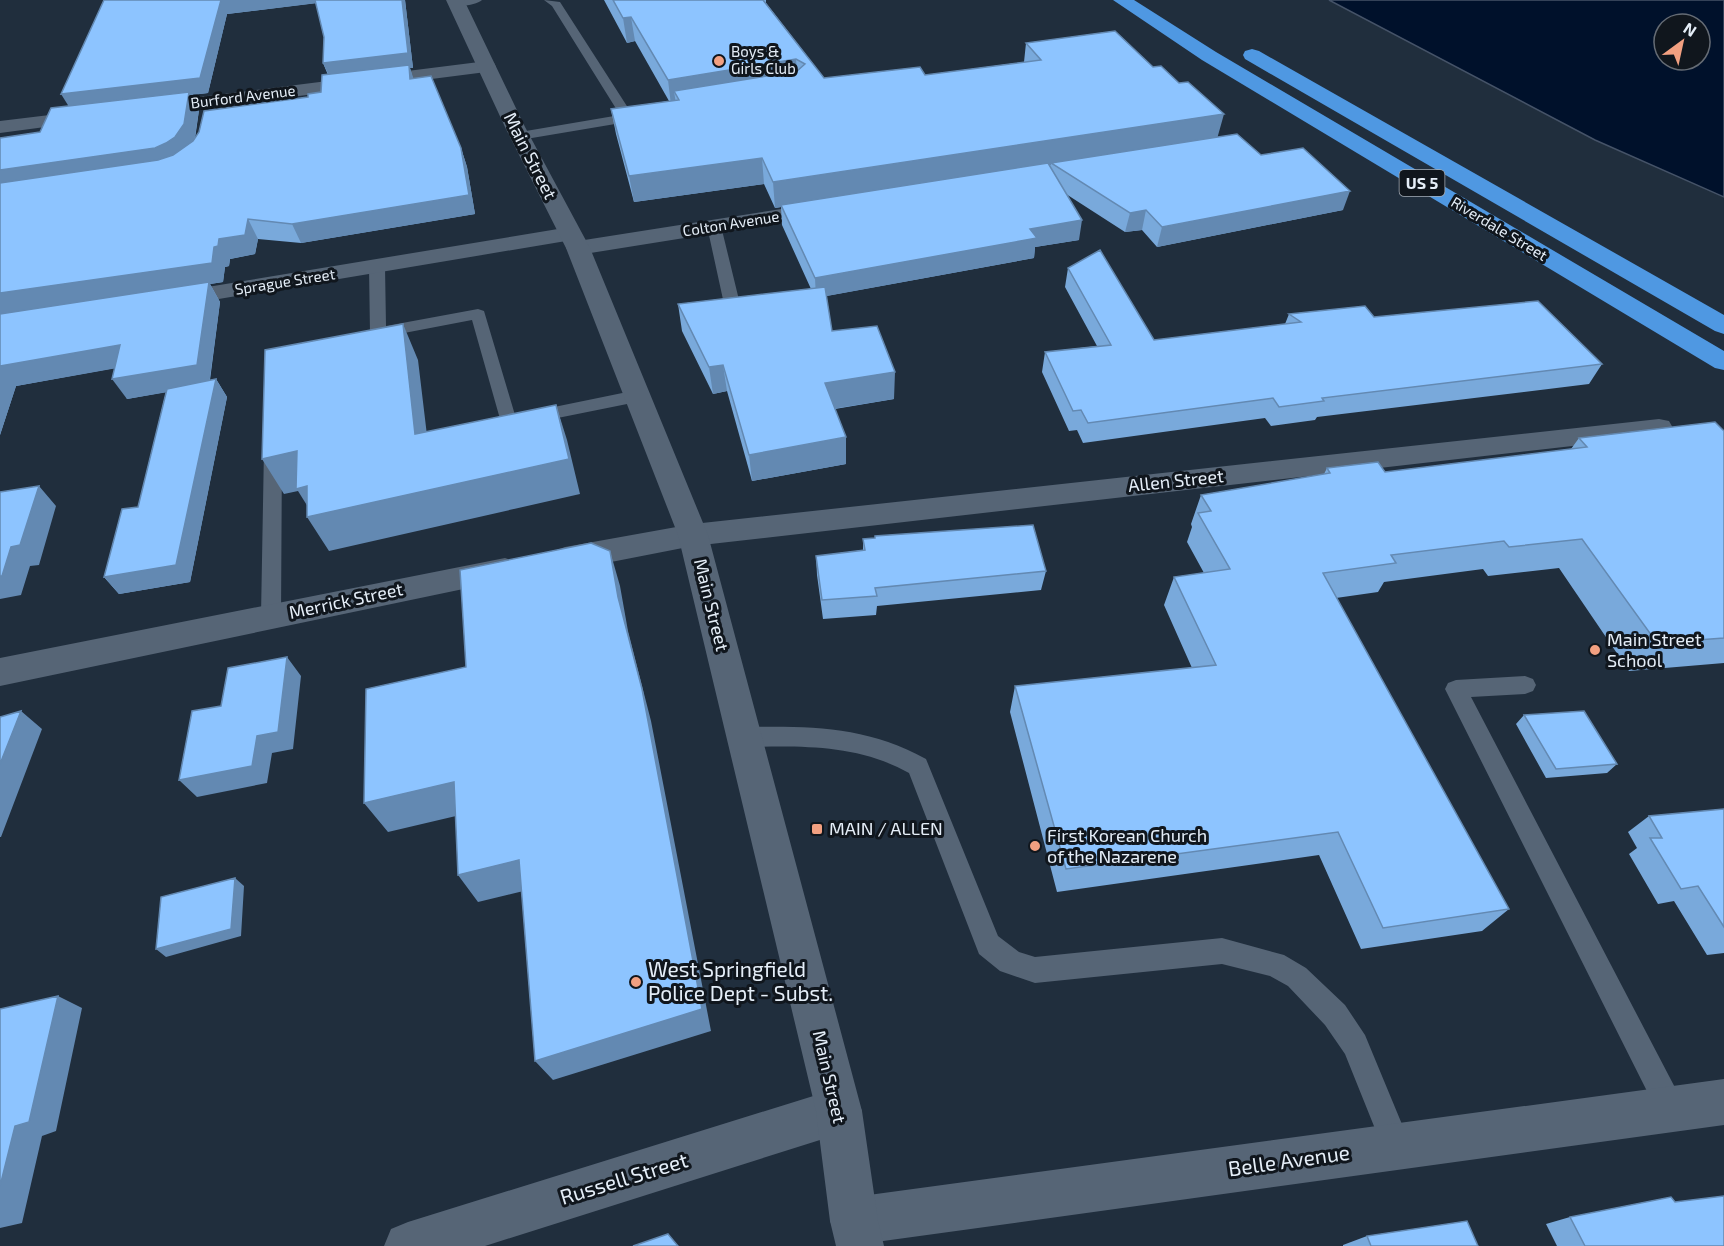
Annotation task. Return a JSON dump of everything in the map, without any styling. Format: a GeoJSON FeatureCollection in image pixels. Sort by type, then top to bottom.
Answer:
{"type":"FeatureCollection","features":[{"type":"Feature","properties":{"kind":"highway","name":"Riverdale Street"},"geometry":{"type":"LineString","coordinates":[[1122,0],[1229,68],[1724,362]]}},
{"type":"Feature","properties":{"kind":"highway","name":"Riverdale Street"},"geometry":{"type":"LineString","coordinates":[[1231,43],[1724,326]]}},
{"type":"Feature","properties":{"kind":"street","name":"Main Street"},"geometry":{"type":"LineString","coordinates":[[463,1],[487,67],[574,241],[693,535],[839,1112],[857,1234]]}},
{"type":"Feature","properties":{"kind":"street","name":"Burford Avenue"},"geometry":{"type":"LineString","coordinates":[[129,112],[208,107],[487,67]]}},
{"type":"Feature","properties":{"kind":"street"},"geometry":{"type":"LineString","coordinates":[[0,127],[107,114]]}},
{"type":"Feature","properties":{"kind":"street","name":"Colton Avenue"},"geometry":{"type":"LineString","coordinates":[[574,241],[714,226],[843,206]]}},
{"type":"Feature","properties":{"kind":"street","name":"Sprague Street"},"geometry":{"type":"LineString","coordinates":[[150,303],[377,267],[574,241]]}},
{"type":"Feature","properties":{"kind":"street","name":"Allen Street"},"geometry":{"type":"LineString","coordinates":[[693,535],[1659,428]]}},
{"type":"Feature","properties":{"kind":"street","name":"Merrick Street"},"geometry":{"type":"LineString","coordinates":[[0,672],[271,616],[693,535]]}},
{"type":"Feature","properties":{"kind":"street","name":"Belle Avenue"},"geometry":{"type":"LineString","coordinates":[[857,1234],[1396,1146],[1724,1102]]}},
{"type":"Feature","properties":{"kind":"street","name":"Russell Street"},"geometry":{"type":"LineString","coordinates":[[408,1246],[839,1112]]}},
{"type":"Feature","properties":{"kind":"lane"},"geometry":{"type":"LineString","coordinates":[[550,0],[556,4],[587,50],[628,118]]}},
{"type":"Feature","properties":{"kind":"lane"},"geometry":{"type":"LineString","coordinates":[[520,136],[651,115]]}},
{"type":"Feature","properties":{"kind":"lane"},"geometry":{"type":"LineString","coordinates":[[714,226],[732,304]]}},
{"type":"Feature","properties":{"kind":"lane"},"geometry":{"type":"LineString","coordinates":[[377,267],[372,334],[478,314],[508,422],[637,396]]}},
{"type":"Feature","properties":{"kind":"lane"},"geometry":{"type":"LineString","coordinates":[[271,616],[273,432]]}},
{"type":"Feature","properties":{"kind":"lane"},"geometry":{"type":"LineString","coordinates":[[1525,685],[1456,689],[1671,1109]]}},
{"type":"Feature","properties":{"kind":"lane"},"geometry":{"type":"LineString","coordinates":[[744,737],[824,736],[899,753],[918,766],[988,945],[1000,957],[1017,967],[1035,970],[1222,951],[1275,964],[1297,977],[1335,1015],[1355,1045],[1396,1146]]}},
{"type":"Feature","properties":{"kind":"water"},"geometry":{"type":"Polygon","coordinates":[[[1329,0],[1724,0],[1724,197],[1595,140],[1329,0]]]}},
{"type":"Feature","properties":{"kind":"building"},"geometry":{"type":"Polygon","coordinates":[[[104,0],[221,0],[200,78],[61,94],[104,0]]]}},
{"type":"Feature","properties":{"kind":"building"},"geometry":{"type":"Polygon","coordinates":[[[315,0],[402,0],[408,53],[323,63],[324,37],[315,0]]]}},
{"type":"Feature","properties":{"kind":"building"},"geometry":{"type":"Polygon","coordinates":[[[613,0],[763,0],[824,78],[920,67],[925,75],[1041,60],[1026,43],[1115,31],[1153,67],[1161,66],[1179,83],[1188,82],[1224,114],[773,182],[762,158],[629,176],[611,109],[679,100],[674,91],[797,71],[805,64],[796,59],[668,80],[631,17],[623,18],[613,0]]]}},
{"type":"Feature","properties":{"kind":"building"},"geometry":{"type":"Polygon","coordinates":[[[409,65],[410,79],[431,76],[461,148],[469,195],[292,224],[248,219],[245,235],[219,239],[218,246],[214,247],[212,263],[0,293],[0,183],[158,160],[173,155],[193,141],[199,132],[204,111],[308,97],[308,94],[321,92],[322,75],[409,65]]]}},
{"type":"Feature","properties":{"kind":"building"},"geometry":{"type":"Polygon","coordinates":[[[189,92],[184,124],[175,137],[155,148],[0,170],[0,138],[40,132],[51,108],[189,92]]]}},
{"type":"Feature","properties":{"kind":"building"},"geometry":{"type":"Polygon","coordinates":[[[1237,134],[1261,155],[1303,148],[1350,191],[1162,227],[1146,210],[1130,213],[1051,163],[1237,134]]]}},
{"type":"Feature","properties":{"kind":"building"},"geometry":{"type":"Polygon","coordinates":[[[1048,163],[1082,220],[1030,229],[1037,238],[815,278],[781,205],[1048,163]]]}},
{"type":"Feature","properties":{"kind":"building"},"geometry":{"type":"Polygon","coordinates":[[[1100,250],[1154,340],[1301,322],[1289,314],[1365,306],[1374,317],[1538,301],[1602,364],[1322,398],[1324,401],[1279,407],[1273,398],[1088,423],[1081,410],[1073,411],[1045,352],[1111,345],[1068,268],[1100,250]]]}},
{"type":"Feature","properties":{"kind":"building"},"geometry":{"type":"Polygon","coordinates":[[[209,282],[197,365],[112,379],[120,345],[0,366],[0,314],[209,282]]]}},
{"type":"Feature","properties":{"kind":"building"},"geometry":{"type":"Polygon","coordinates":[[[825,287],[832,331],[877,326],[895,372],[825,383],[846,437],[749,455],[723,365],[709,367],[678,304],[825,287]]]}},
{"type":"Feature","properties":{"kind":"building"},"geometry":{"type":"Polygon","coordinates":[[[403,324],[415,434],[556,405],[569,459],[307,517],[307,486],[296,489],[297,451],[262,459],[265,350],[403,324]]]}},
{"type":"Feature","properties":{"kind":"building"},"geometry":{"type":"Polygon","coordinates":[[[216,379],[176,565],[104,577],[122,509],[138,507],[167,389],[216,379]]]}},
{"type":"Feature","properties":{"kind":"building"},"geometry":{"type":"Polygon","coordinates":[[[1715,422],[1724,431],[1724,638],[1657,643],[1582,539],[1509,547],[1504,541],[1391,555],[1396,563],[1323,573],[1509,909],[1383,928],[1338,832],[1066,869],[1015,686],[1216,665],[1174,577],[1230,569],[1198,513],[1211,511],[1201,495],[1330,473],[1327,468],[1378,462],[1385,472],[1587,447],[1579,438],[1715,422]]]}},
{"type":"Feature","properties":{"kind":"building"},"geometry":{"type":"Polygon","coordinates":[[[39,486],[20,545],[11,547],[2,576],[0,576],[0,492],[39,486]]]}},
{"type":"Feature","properties":{"kind":"building"},"geometry":{"type":"Polygon","coordinates":[[[1033,525],[1046,571],[875,588],[877,596],[822,600],[816,556],[865,550],[863,539],[875,538],[875,536],[1033,525]]]}},
{"type":"Feature","properties":{"kind":"building"},"geometry":{"type":"Polygon","coordinates":[[[591,543],[610,551],[618,597],[642,689],[702,1009],[535,1061],[519,860],[458,875],[454,782],[364,803],[366,689],[466,667],[460,570],[591,543]]]}},
{"type":"Feature","properties":{"kind":"building"},"geometry":{"type":"Polygon","coordinates":[[[287,657],[278,732],[257,736],[252,766],[179,780],[192,711],[221,706],[228,668],[287,657]]]}},
{"type":"Feature","properties":{"kind":"building"},"geometry":{"type":"Polygon","coordinates":[[[21,711],[0,764],[0,717],[21,711]]]}},
{"type":"Feature","properties":{"kind":"building"},"geometry":{"type":"Polygon","coordinates":[[[1584,711],[1617,764],[1556,769],[1524,715],[1584,711]]]}},
{"type":"Feature","properties":{"kind":"building"},"geometry":{"type":"Polygon","coordinates":[[[1724,809],[1724,927],[1698,886],[1681,889],[1650,838],[1662,838],[1649,816],[1724,809]]]}},
{"type":"Feature","properties":{"kind":"building"},"geometry":{"type":"Polygon","coordinates":[[[235,878],[231,929],[156,949],[161,897],[235,878]]]}},
{"type":"Feature","properties":{"kind":"building"},"geometry":{"type":"Polygon","coordinates":[[[58,996],[29,1122],[15,1126],[0,1186],[0,1009],[58,996]]]}},
{"type":"Feature","properties":{"kind":"building"},"geometry":{"type":"Polygon","coordinates":[[[1724,1196],[1724,1246],[1585,1246],[1570,1217],[1671,1197],[1675,1202],[1724,1196]]]}},
{"type":"Feature","properties":{"kind":"building"},"geometry":{"type":"Polygon","coordinates":[[[1467,1221],[1478,1246],[1371,1246],[1367,1236],[1467,1221]]]}},
{"type":"Feature","properties":{"kind":"building"},"geometry":{"type":"Polygon","coordinates":[[[668,1234],[678,1246],[633,1246],[668,1234]]]}},
{"type":"Feature","properties":{"kind":"place","name":"Boys & Girls Club"},"geometry":{"type":"Point","coordinates":[719,61]}},
{"type":"Feature","properties":{"kind":"place","name":"Main Street School"},"geometry":{"type":"Point","coordinates":[1595,650]}},
{"type":"Feature","properties":{"kind":"place","name":"MAIN / ALLEN"},"geometry":{"type":"Point","coordinates":[817,829]}},
{"type":"Feature","properties":{"kind":"place","name":"First Korean Church of the Nazarene"},"geometry":{"type":"Point","coordinates":[1035,846]}},
{"type":"Feature","properties":{"kind":"place","name":"West Springfield Police Dept - Subst."},"geometry":{"type":"Point","coordinates":[636,982]}}]}
